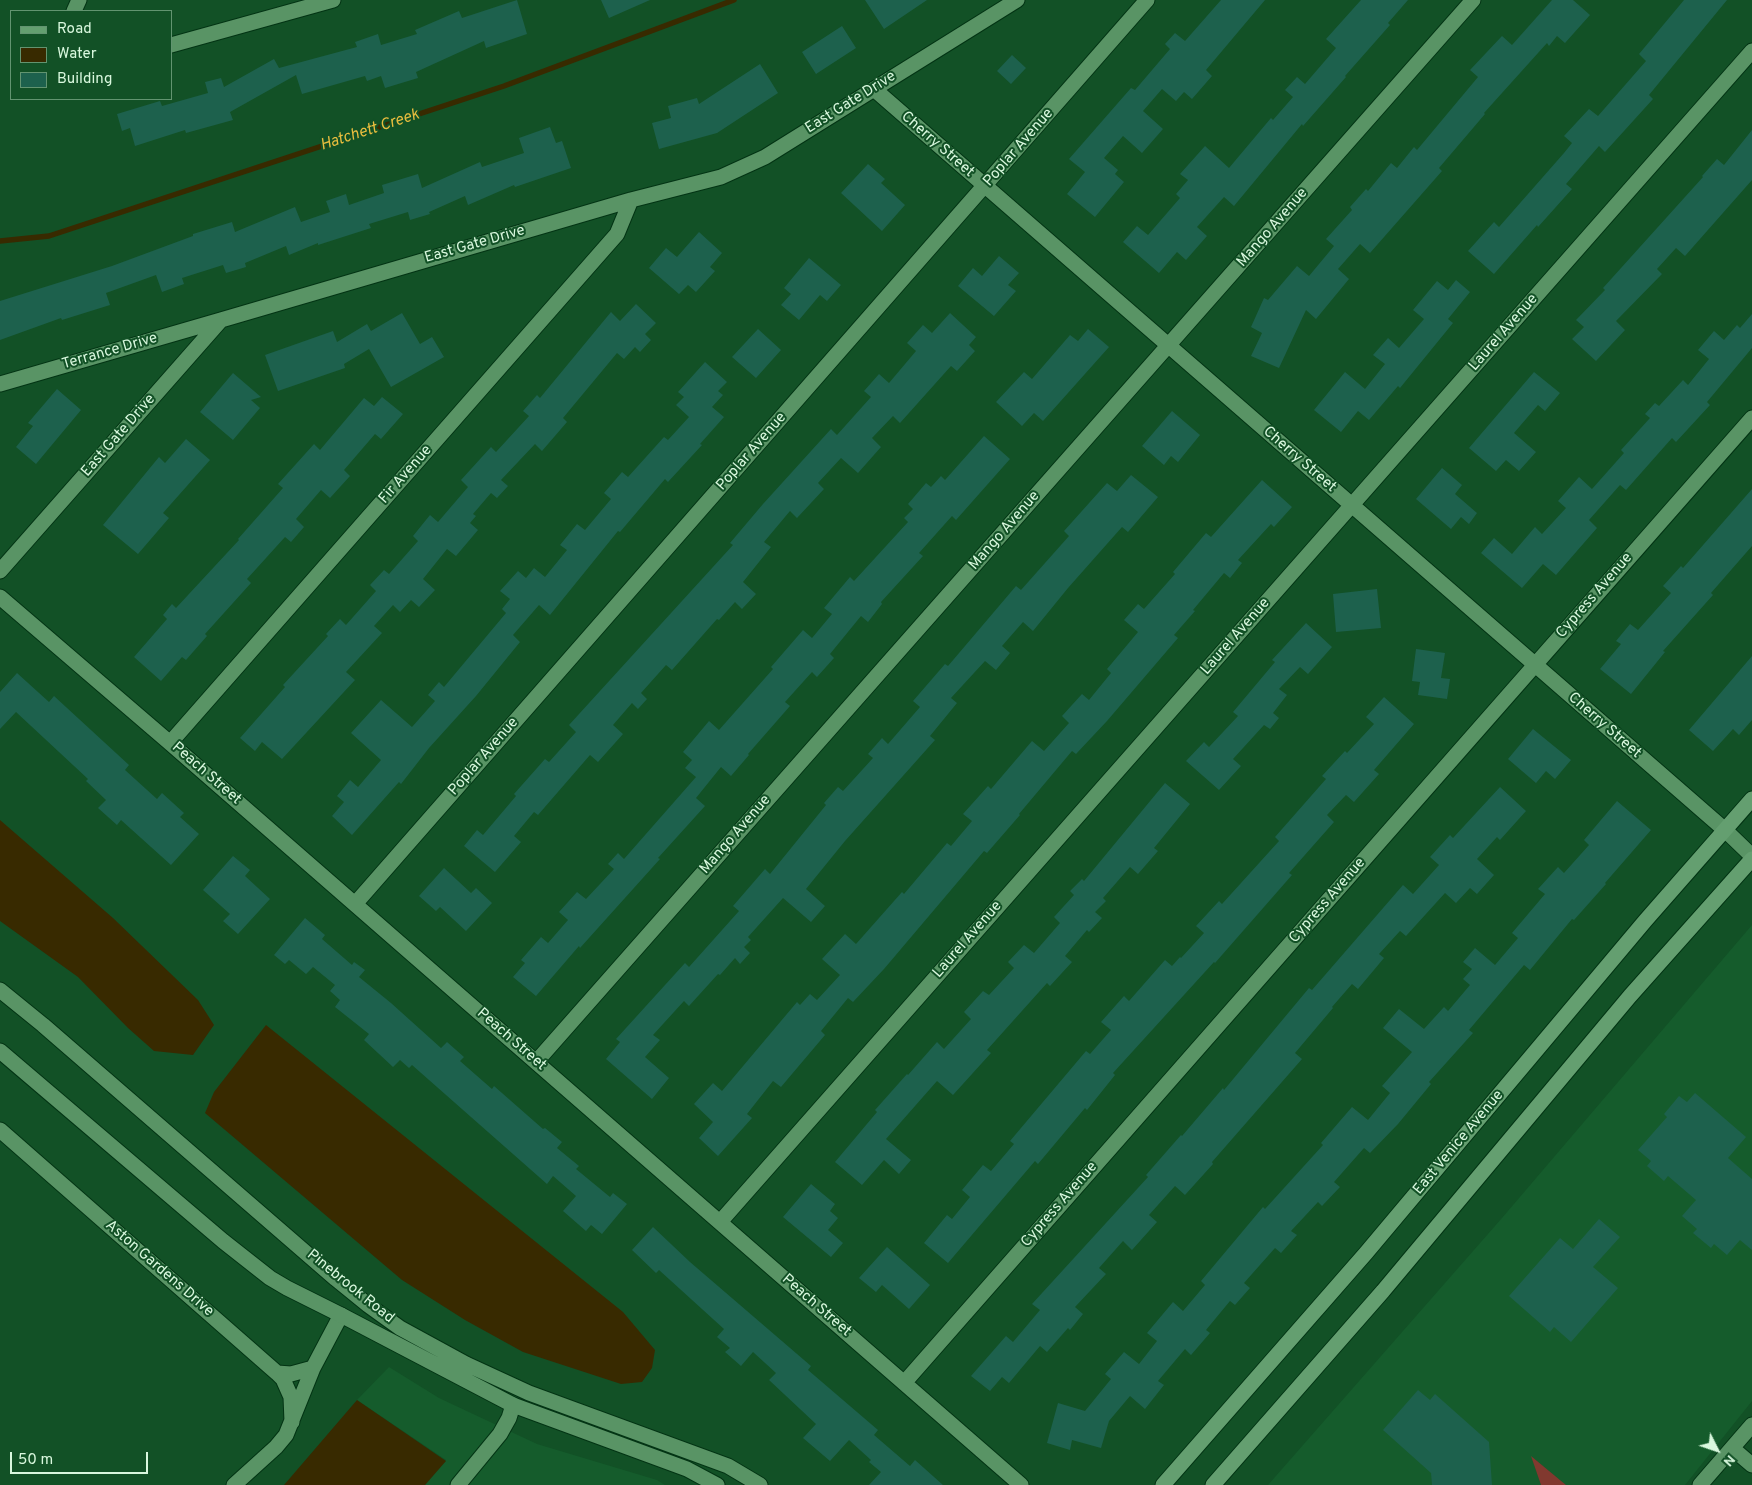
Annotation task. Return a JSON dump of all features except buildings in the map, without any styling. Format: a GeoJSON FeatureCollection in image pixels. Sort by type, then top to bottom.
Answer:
{"type":"FeatureCollection","features":[{"type":"Feature","properties":{"kind":"main road","name":"East Venice Avenue"},"geometry":{"type":"LineString","coordinates":[[1163,1485],[1366,1253],[1639,928],[1752,799]]}},
{"type":"Feature","properties":{"kind":"main road"},"geometry":{"type":"LineString","coordinates":[[1213,1485],[1382,1291],[1630,996],[1752,857]]}},
{"type":"Feature","properties":{"kind":"street"},"geometry":{"type":"LineString","coordinates":[[172,45],[333,0]]}},
{"type":"Feature","properties":{"kind":"street","name":"East Gate Drive"},"geometry":{"type":"LineString","coordinates":[[0,571],[221,320],[631,200],[721,177],[765,157],[1017,0]]}},
{"type":"Feature","properties":{"kind":"street","name":"Poplar Avenue"},"geometry":{"type":"LineString","coordinates":[[355,904],[1147,0]]}},
{"type":"Feature","properties":{"kind":"street","name":"Mango Avenue"},"geometry":{"type":"LineString","coordinates":[[536,1062],[1473,0]]}},
{"type":"Feature","properties":{"kind":"street","name":"Laurel Avenue"},"geometry":{"type":"LineString","coordinates":[[720,1222],[1752,51]]}},
{"type":"Feature","properties":{"kind":"street","name":"Cherry Street"},"geometry":{"type":"LineString","coordinates":[[874,89],[1534,666],[1725,830],[1752,857]]}},
{"type":"Feature","properties":{"kind":"street","name":"Fir Avenue"},"geometry":{"type":"LineString","coordinates":[[170,743],[617,234],[631,200]]}},
{"type":"Feature","properties":{"kind":"street","name":"Terrance Drive"},"geometry":{"type":"LineString","coordinates":[[0,384],[221,320]]}},
{"type":"Feature","properties":{"kind":"street","name":"Cypress Avenue"},"geometry":{"type":"LineString","coordinates":[[904,1383],[1752,418]]}},
{"type":"Feature","properties":{"kind":"street","name":"Peach Street"},"geometry":{"type":"LineString","coordinates":[[0,597],[1021,1485]]}},
{"type":"Feature","properties":{"kind":"street","name":"Pinebrook Road"},"geometry":{"type":"LineString","coordinates":[[0,990],[43,1025],[336,1279],[400,1328],[466,1364],[529,1394],[728,1466],[760,1485]]}},
{"type":"Feature","properties":{"kind":"street","name":"Pinebrook Road"},"geometry":{"type":"LineString","coordinates":[[0,1051],[247,1261],[287,1288],[513,1405],[687,1469],[717,1485]]}},
{"type":"Feature","properties":{"kind":"street","name":"Aston Gardens Drive"},"geometry":{"type":"LineString","coordinates":[[0,1130],[277,1373],[283,1379],[291,1397],[292,1422]]}},
{"type":"Feature","properties":{"kind":"street"},"geometry":{"type":"LineString","coordinates":[[234,1485],[282,1442],[313,1368],[341,1315]]}},
{"type":"Feature","properties":{"kind":"street"},"geometry":{"type":"LineString","coordinates":[[277,1373],[291,1374],[313,1368]]}},
{"type":"Feature","properties":{"kind":"street"},"geometry":{"type":"LineString","coordinates":[[458,1485],[500,1434],[509,1418],[513,1405]]}},
{"type":"Feature","properties":{"kind":"street"},"geometry":{"type":"LineString","coordinates":[[1700,1485],[1752,1425]]}},
{"type":"Feature","properties":{"kind":"street"},"geometry":{"type":"LineString","coordinates":[[1732,1448],[1752,1465]]}},
{"type":"Feature","properties":{"kind":"shaded area"},"geometry":{"type":"Polygon","coordinates":[[[1752,925],[1752,1401],[1685,1485],[1566,1485],[1532,1457],[1541,1485],[1268,1485],[1502,1218],[1752,925]]]}},
{"type":"Feature","properties":{"kind":"shaded area"},"geometry":{"type":"Polygon","coordinates":[[[389,1367],[439,1398],[537,1444],[657,1480],[665,1485],[425,1485],[446,1460],[357,1400],[389,1367]]]}},
{"type":"Feature","properties":{"kind":"shaded area"},"geometry":{"type":"Polygon","coordinates":[[[1531,1456],[1566,1485],[1541,1485],[1531,1456]]]}},
{"type":"Feature","properties":{"kind":"water"},"geometry":{"type":"Polygon","coordinates":[[[0,820],[113,918],[198,1000],[214,1025],[193,1055],[154,1051],[128,1028],[78,977],[0,921],[0,820]]]}},
{"type":"Feature","properties":{"kind":"water"},"geometry":{"type":"Polygon","coordinates":[[[266,1025],[623,1312],[655,1350],[652,1368],[642,1382],[621,1384],[523,1352],[465,1320],[402,1280],[205,1113],[214,1092],[266,1025]]]}},
{"type":"Feature","properties":{"kind":"water"},"geometry":{"type":"Polygon","coordinates":[[[357,1400],[446,1461],[425,1485],[284,1485],[357,1400]]]}},
{"type":"Feature","properties":{"kind":"waterway","name":"Hatchett Creek"},"geometry":{"type":"LineString","coordinates":[[0,241],[49,236],[504,86],[734,0]]}}]}
